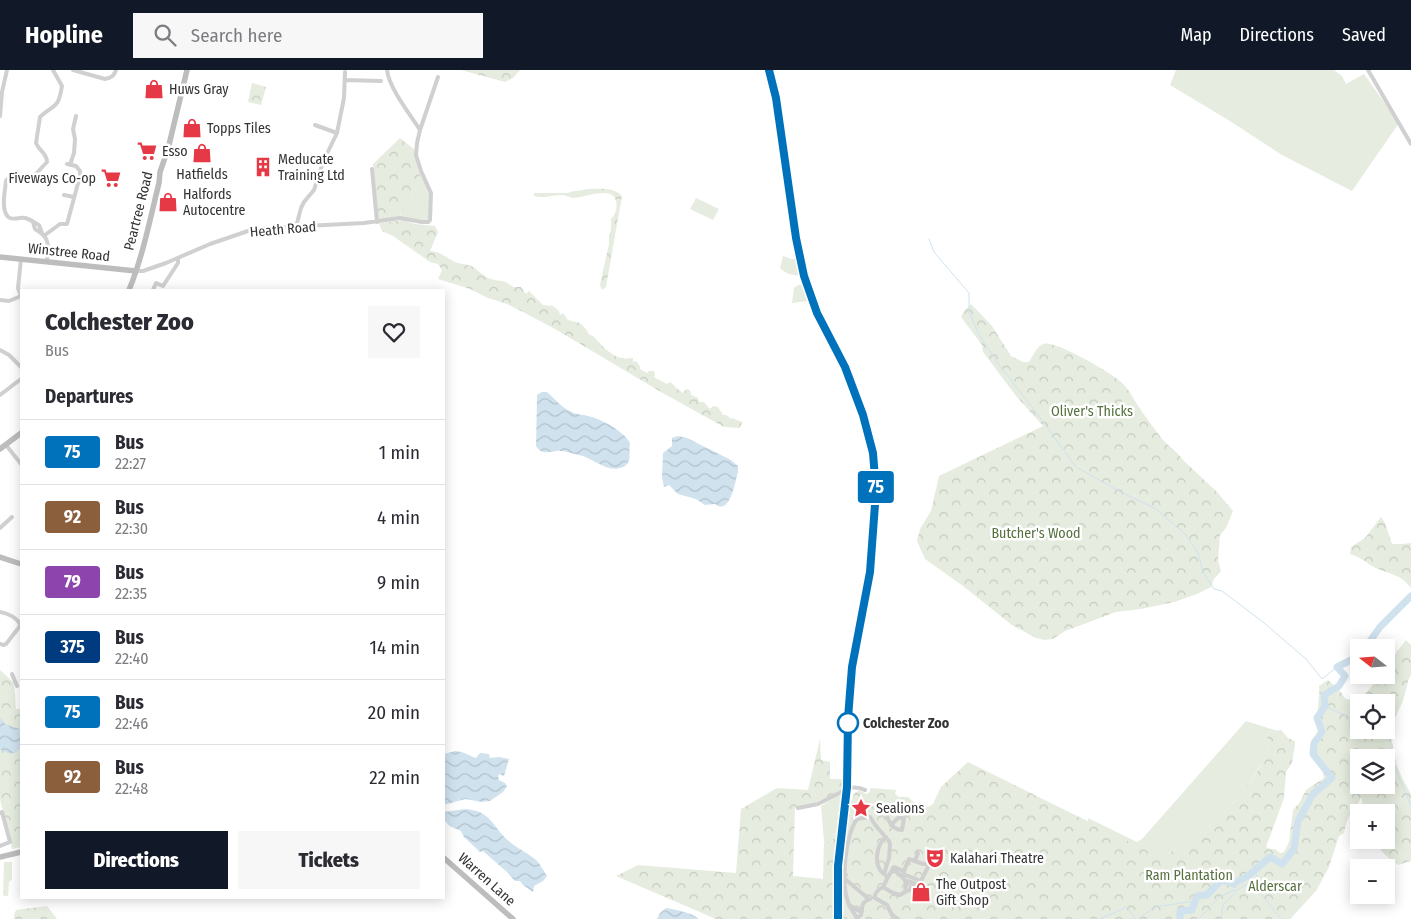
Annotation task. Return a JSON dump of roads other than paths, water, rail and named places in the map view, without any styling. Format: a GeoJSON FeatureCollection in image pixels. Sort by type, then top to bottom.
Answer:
{"type":"FeatureCollection","features":[{"type":"Feature","properties":{"kind":"main road","name":"Peartree Road"},"geometry":{"type":"LineString","coordinates":[[129,289],[136,271],[187,70]]}},
{"type":"Feature","properties":{"kind":"main road"},"geometry":{"type":"LineString","coordinates":[[768,70],[776,98],[796,238],[805,282],[817,313],[845,367],[863,415],[873,453],[876,491],[870,572],[852,667],[848,718],[847,789],[838,866],[838,919]]}},
{"type":"Feature","properties":{"kind":"main road","name":"Winstree Road"},"geometry":{"type":"LineString","coordinates":[[0,257],[136,271]]}},
{"type":"Feature","properties":{"kind":"main road"},"geometry":{"type":"LineString","coordinates":[[0,449],[20,434]]}},
{"type":"Feature","properties":{"kind":"main road"},"geometry":{"type":"LineString","coordinates":[[0,558],[20,564]]}},
{"type":"Feature","properties":{"kind":"main road"},"geometry":{"type":"LineString","coordinates":[[0,857],[20,852]]}},
{"type":"Feature","properties":{"kind":"main road","name":"Warren Lane"},"geometry":{"type":"LineString","coordinates":[[445,859],[513,919]]}},
{"type":"Feature","properties":{"kind":"street"},"geometry":{"type":"LineString","coordinates":[[0,116],[7,70]]}},
{"type":"Feature","properties":{"kind":"street"},"geometry":{"type":"LineString","coordinates":[[47,262],[47,244],[44,234],[35,229],[33,222],[28,219],[17,219],[5,215],[3,210],[6,181],[12,175],[34,176],[47,162],[46,155],[36,143],[40,117],[56,105],[61,94],[62,86],[52,70]]}},
{"type":"Feature","properties":{"kind":"street"},"geometry":{"type":"LineString","coordinates":[[73,70],[105,79],[114,75],[116,70]]}},
{"type":"Feature","properties":{"kind":"street"},"geometry":{"type":"LineString","coordinates":[[387,70],[388,78],[420,130]]}},
{"type":"Feature","properties":{"kind":"street"},"geometry":{"type":"LineString","coordinates":[[1368,70],[1411,144]]}},
{"type":"Feature","properties":{"kind":"street"},"geometry":{"type":"LineString","coordinates":[[296,227],[301,208],[314,190],[323,162],[337,133],[343,107],[345,72]]}},
{"type":"Feature","properties":{"kind":"street"},"geometry":{"type":"LineString","coordinates":[[420,130],[438,77]]}},
{"type":"Feature","properties":{"kind":"street"},"geometry":{"type":"LineString","coordinates":[[345,80],[381,81]]}},
{"type":"Feature","properties":{"kind":"street"},"geometry":{"type":"LineString","coordinates":[[44,234],[60,224],[67,224],[80,172],[76,166],[68,165],[74,153],[75,139],[73,131],[76,116]]}},
{"type":"Feature","properties":{"kind":"street"},"geometry":{"type":"LineString","coordinates":[[315,125],[337,133]]}},
{"type":"Feature","properties":{"kind":"street","name":"Heath Road"},"geometry":{"type":"LineString","coordinates":[[136,271],[142,271],[248,231],[267,228],[377,222],[400,218],[428,222],[430,220],[431,193],[416,155],[420,130]]}},
{"type":"Feature","properties":{"kind":"street"},"geometry":{"type":"LineString","coordinates":[[372,169],[377,222]]}},
{"type":"Feature","properties":{"kind":"street"},"geometry":{"type":"LineString","coordinates":[[64,194],[74,198]]}},
{"type":"Feature","properties":{"kind":"street"},"geometry":{"type":"LineString","coordinates":[[153,289],[156,282],[163,286],[178,263],[178,258]]}},
{"type":"Feature","properties":{"kind":"street"},"geometry":{"type":"LineString","coordinates":[[20,293],[18,288],[21,259]]}},
{"type":"Feature","properties":{"kind":"street"},"geometry":{"type":"LineString","coordinates":[[0,300],[13,300],[20,296]]}},
{"type":"Feature","properties":{"kind":"street"},"geometry":{"type":"LineString","coordinates":[[0,350],[9,355],[20,366]]}},
{"type":"Feature","properties":{"kind":"street"},"geometry":{"type":"LineString","coordinates":[[0,395],[20,380]]}},
{"type":"Feature","properties":{"kind":"street"},"geometry":{"type":"LineString","coordinates":[[6,445],[20,463]]}},
{"type":"Feature","properties":{"kind":"street"},"geometry":{"type":"LineString","coordinates":[[0,528],[12,517]]}},
{"type":"Feature","properties":{"kind":"street"},"geometry":{"type":"LineString","coordinates":[[0,612],[20,622],[17,631],[6,644],[0,644]]}},
{"type":"Feature","properties":{"kind":"street"},"geometry":{"type":"LineString","coordinates":[[17,631],[20,635]]}},
{"type":"Feature","properties":{"kind":"street"},"geometry":{"type":"LineString","coordinates":[[12,674],[17,683],[20,679]]}},
{"type":"Feature","properties":{"kind":"street"},"geometry":{"type":"LineString","coordinates":[[798,808],[815,805],[843,790],[860,788],[865,790]]}},
{"type":"Feature","properties":{"kind":"street"},"geometry":{"type":"LineString","coordinates":[[0,813],[2,812],[10,842],[0,846]]}},
{"type":"Feature","properties":{"kind":"street"},"geometry":{"type":"LineString","coordinates":[[875,898],[886,876],[890,845],[870,817],[857,819],[848,838],[845,879],[845,893],[848,905],[857,918],[861,915],[862,906],[865,901],[875,898],[886,905],[892,915],[898,919]]}},
{"type":"Feature","properties":{"kind":"street"},"geometry":{"type":"LineString","coordinates":[[887,817],[891,825]]}},
{"type":"Feature","properties":{"kind":"street"},"geometry":{"type":"LineString","coordinates":[[886,837],[881,842],[877,852],[880,872],[886,876]]}},
{"type":"Feature","properties":{"kind":"street"},"geometry":{"type":"LineString","coordinates":[[915,861],[918,853]]}},
{"type":"Feature","properties":{"kind":"street"},"geometry":{"type":"LineString","coordinates":[[909,890],[908,880],[903,874],[909,859],[923,864],[930,863],[919,886]]}},
{"type":"Feature","properties":{"kind":"street"},"geometry":{"type":"LineString","coordinates":[[888,862],[905,880],[921,881]]}},
{"type":"Feature","properties":{"kind":"street"},"geometry":{"type":"LineString","coordinates":[[886,876],[894,867]]}},
{"type":"Feature","properties":{"kind":"street"},"geometry":{"type":"LineString","coordinates":[[894,867],[904,871]]}},
{"type":"Feature","properties":{"kind":"street"},"geometry":{"type":"LineString","coordinates":[[901,876],[919,886]]}},
{"type":"Feature","properties":{"kind":"street"},"geometry":{"type":"LineString","coordinates":[[845,879],[869,899]]}},
{"type":"Feature","properties":{"kind":"street"},"geometry":{"type":"LineString","coordinates":[[882,887],[900,895],[912,886],[919,886]]}},
{"type":"Feature","properties":{"kind":"street"},"geometry":{"type":"LineString","coordinates":[[848,905],[862,911]]}},
{"type":"Feature","properties":{"kind":"water"},"geometry":{"type":"Polygon","coordinates":[[[547,392],[562,406],[575,414],[586,415],[599,420],[623,434],[630,443],[628,463],[617,469],[606,467],[585,457],[562,451],[540,451],[536,446],[537,395],[547,392]]]}},
{"type":"Feature","properties":{"kind":"water"},"geometry":{"type":"Polygon","coordinates":[[[678,436],[687,438],[731,460],[738,466],[731,496],[724,505],[705,505],[696,499],[678,494],[669,485],[664,487],[662,477],[663,453],[672,446],[672,438],[678,436]]]}},
{"type":"Feature","properties":{"kind":"water"},"geometry":{"type":"Polygon","coordinates":[[[0,717],[6,725],[20,729],[20,749],[14,753],[8,753],[0,749],[0,717]]]}},
{"type":"Feature","properties":{"kind":"water"},"geometry":{"type":"Polygon","coordinates":[[[455,751],[476,758],[480,753],[489,754],[490,758],[509,759],[504,776],[499,774],[498,776],[499,780],[507,786],[503,792],[490,801],[482,802],[465,799],[445,805],[445,754],[455,751]]]}},
{"type":"Feature","properties":{"kind":"water"},"geometry":{"type":"Polygon","coordinates":[[[465,809],[481,813],[491,821],[504,837],[538,862],[547,876],[543,881],[534,886],[533,892],[520,881],[515,881],[483,851],[480,852],[464,837],[461,831],[450,826],[445,821],[445,812],[465,809]]]}},
{"type":"Feature","properties":{"kind":"water"},"geometry":{"type":"Polygon","coordinates":[[[666,908],[688,913],[699,919],[657,919],[666,908]]]}},
{"type":"Feature","properties":{"kind":"waterway"},"geometry":{"type":"LineString","coordinates":[[929,239],[934,252],[969,293],[969,312],[979,335],[1076,467],[1156,509],[1186,535],[1198,553],[1203,572],[1214,589],[1222,591],[1263,622],[1306,659],[1322,679],[1337,667]]}},
{"type":"Feature","properties":{"kind":"waterway"},"geometry":{"type":"LineString","coordinates":[[1371,639],[1380,627],[1411,596]]}},
{"type":"Feature","properties":{"kind":"waterway"},"geometry":{"type":"LineString","coordinates":[[1180,919],[1180,911],[1192,910],[1197,896],[1207,895],[1221,880],[1233,884],[1249,875],[1270,857],[1282,864],[1294,849],[1298,821],[1313,794],[1332,778],[1313,754],[1314,743],[1322,732],[1317,718],[1325,706],[1324,695],[1339,686],[1345,676],[1337,667],[1350,660]]}},
{"type":"Feature","properties":{"kind":"waterway"},"geometry":{"type":"LineString","coordinates":[[1325,706],[1350,718]]}},
{"type":"Feature","properties":{"kind":"waterway"},"geometry":{"type":"LineString","coordinates":[[1386,739],[1393,746],[1388,750],[1411,806]]}},
{"type":"Feature","properties":{"kind":"waterway"},"geometry":{"type":"LineString","coordinates":[[1257,868],[1255,886],[1281,919]]}},
{"type":"Feature","properties":{"kind":"waterway"},"geometry":{"type":"LineString","coordinates":[[1221,919],[1223,905],[1237,890],[1248,884],[1249,875]]}},
{"type":"Feature","properties":{"kind":"waterway"},"geometry":{"type":"LineString","coordinates":[[1199,919],[1219,897],[1235,890]]}},
{"type":"Feature","properties":{"kind":"waterway"},"geometry":{"type":"LineString","coordinates":[[1138,919],[1155,907],[1195,901]]}},
{"type":"Feature","properties":{"kind":"waterway"},"geometry":{"type":"LineString","coordinates":[[1100,919],[1127,907],[1136,919]]}},
{"type":"Feature","properties":{"kind":"place","name":"Huws Gray"},"geometry":{"type":"Point","coordinates":[154,89]}},
{"type":"Feature","properties":{"kind":"place","name":"Topps Tiles"},"geometry":{"type":"Point","coordinates":[192,128]}},
{"type":"Feature","properties":{"kind":"place","name":"Esso"},"geometry":{"type":"Point","coordinates":[147,151]}},
{"type":"Feature","properties":{"kind":"place","name":"Hatfields"},"geometry":{"type":"Point","coordinates":[202,153]}},
{"type":"Feature","properties":{"kind":"place","name":"Meducate Training Ltd"},"geometry":{"type":"Point","coordinates":[263,167]}},
{"type":"Feature","properties":{"kind":"place","name":"Fiveways Co-op"},"geometry":{"type":"Point","coordinates":[111,178]}},
{"type":"Feature","properties":{"kind":"place","name":"Halfords Autocentre"},"geometry":{"type":"Point","coordinates":[168,202]}},
{"type":"Feature","properties":{"kind":"place","name":"Colchester Zoo"},"geometry":{"type":"Point","coordinates":[848,723]}},
{"type":"Feature","properties":{"kind":"place","name":"Sealions"},"geometry":{"type":"Point","coordinates":[861,808]}},
{"type":"Feature","properties":{"kind":"place","name":"Kalahari Theatre"},"geometry":{"type":"Point","coordinates":[935,858]}},
{"type":"Feature","properties":{"kind":"place","name":"The Outpost Gift Shop"},"geometry":{"type":"Point","coordinates":[921,892]}},
{"type":"Feature","properties":{"kind":"park label","name":"Oliver's Thicks"},"geometry":{"type":"Point","coordinates":[1092,411]}},
{"type":"Feature","properties":{"kind":"park label","name":"Butcher's Wood"},"geometry":{"type":"Point","coordinates":[1036,533]}},
{"type":"Feature","properties":{"kind":"park label","name":"Ram Plantation"},"geometry":{"type":"Point","coordinates":[1189,875]}},
{"type":"Feature","properties":{"kind":"park label","name":"Alderscar"},"geometry":{"type":"Point","coordinates":[1275,886]}}]}
